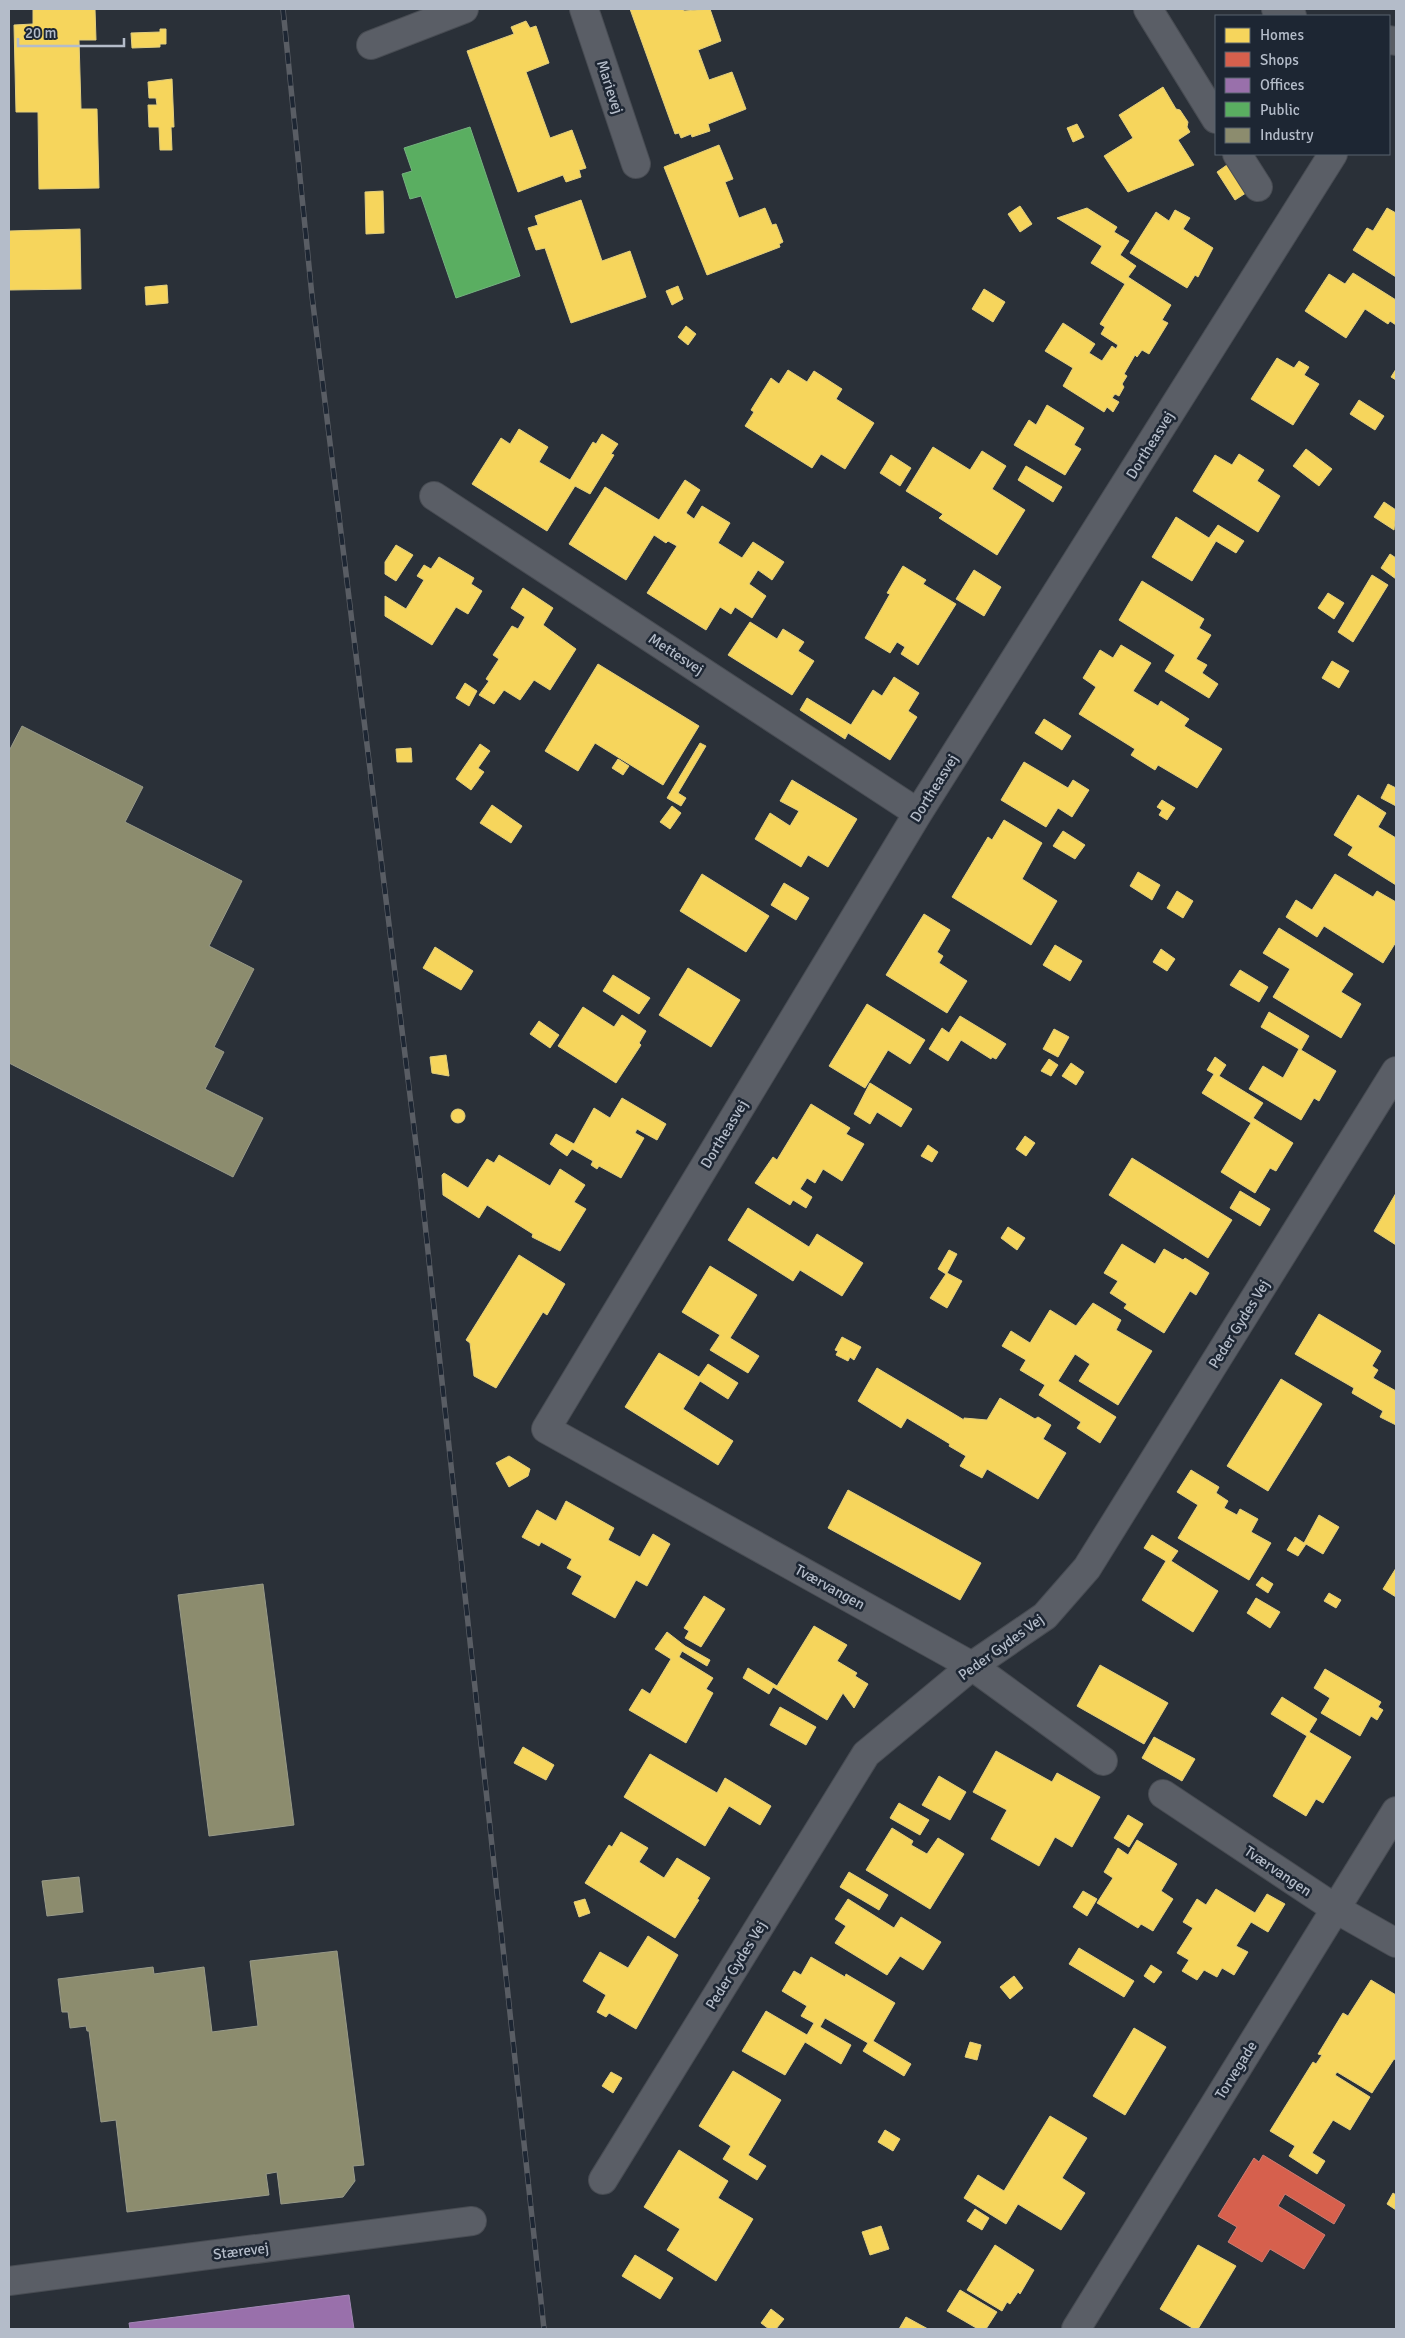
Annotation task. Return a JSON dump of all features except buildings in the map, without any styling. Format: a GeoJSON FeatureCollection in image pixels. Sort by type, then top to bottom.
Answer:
{"type":"FeatureCollection","features":[{"type":"Feature","properties":{"kind":"street"},"geometry":{"type":"LineString","coordinates":[[371,45],[464,9]]}},
{"type":"Feature","properties":{"kind":"street","name":"Marievej"},"geometry":{"type":"LineString","coordinates":[[584,9],[636,164]]}},
{"type":"Feature","properties":{"kind":"street"},"geometry":{"type":"LineString","coordinates":[[1148,9],[1215,117]]}},
{"type":"Feature","properties":{"kind":"street"},"geometry":{"type":"LineString","coordinates":[[1276,9],[1290,15]]}},
{"type":"Feature","properties":{"kind":"street"},"geometry":{"type":"LineString","coordinates":[[1238,155],[1258,187]]}},
{"type":"Feature","properties":{"kind":"street","name":"Dortheasvej"},"geometry":{"type":"LineString","coordinates":[[546,1429],[918,813],[1332,155]]}},
{"type":"Feature","properties":{"kind":"street","name":"Mettesvej"},"geometry":{"type":"LineString","coordinates":[[434,496],[918,813]]}},
{"type":"Feature","properties":{"kind":"street","name":"Peder Gydes Vej"},"geometry":{"type":"LineString","coordinates":[[603,2180],[866,1754],[972,1666],[1045,1616],[1087,1568],[1396,1071]]}},
{"type":"Feature","properties":{"kind":"street","name":"Tværvangen"},"geometry":{"type":"LineString","coordinates":[[546,1429],[972,1666],[1103,1761]]}},
{"type":"Feature","properties":{"kind":"street","name":"Tværvangen"},"geometry":{"type":"LineString","coordinates":[[1163,1794],[1336,1909],[1396,1943]]}},
{"type":"Feature","properties":{"kind":"street","name":"Torvegade"},"geometry":{"type":"LineString","coordinates":[[1076,2329],[1396,1811]]}},
{"type":"Feature","properties":{"kind":"street","name":"Stærevej"},"geometry":{"type":"LineString","coordinates":[[9,2281],[472,2221]]}},
{"type":"Feature","properties":{"kind":"railway"},"geometry":{"type":"LineString","coordinates":[[283,9],[312,296],[420,1177],[544,2329]]}}]}
